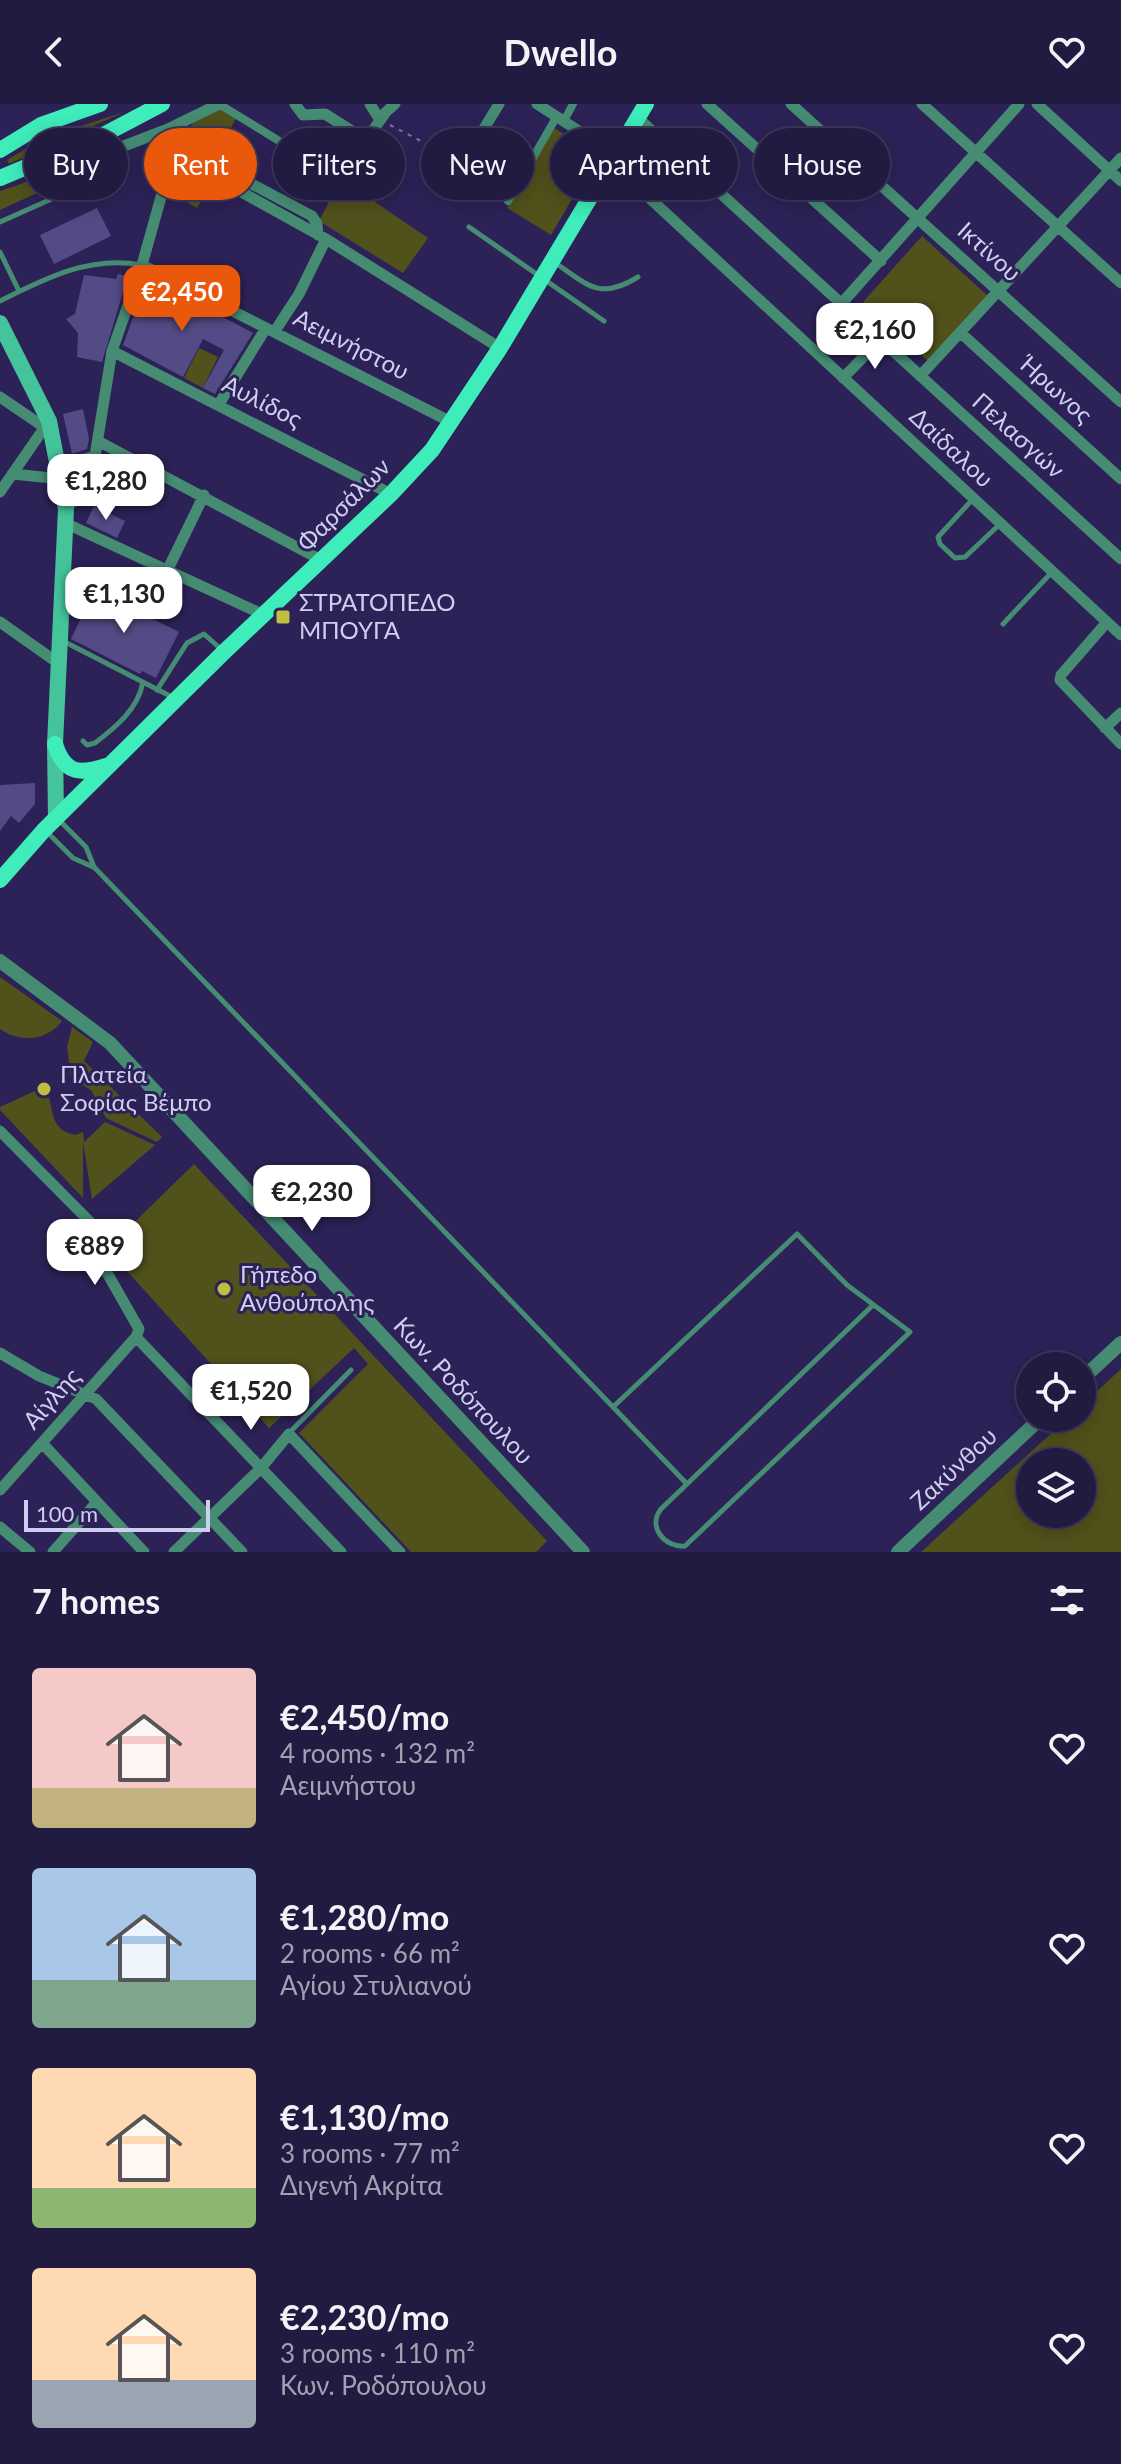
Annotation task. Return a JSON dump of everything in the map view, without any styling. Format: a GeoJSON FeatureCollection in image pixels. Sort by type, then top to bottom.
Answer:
{"type":"FeatureCollection","features":[{"type":"Feature","properties":{"kind":"main road"},"geometry":{"type":"LineString","coordinates":[[0,150],[41,125],[100,104]]}},
{"type":"Feature","properties":{"kind":"main road"},"geometry":{"type":"LineString","coordinates":[[0,178],[105,134],[162,104]]}},
{"type":"Feature","properties":{"kind":"main road","name":"Φαρσάλων"},"geometry":{"type":"LineString","coordinates":[[0,880],[50,824],[176,699],[391,494],[453,423],[589,200]]}},
{"type":"Feature","properties":{"kind":"main road"},"geometry":{"type":"LineString","coordinates":[[2,336],[46,424],[61,472],[65,516],[50,824]]}},
{"type":"Feature","properties":{"kind":"main road"},"geometry":{"type":"LineString","coordinates":[[55,744],[64,764],[75,771],[111,765]]}},
{"type":"Feature","properties":{"kind":"street"},"geometry":{"type":"LineString","coordinates":[[170,128],[219,104],[273,137]]}},
{"type":"Feature","properties":{"kind":"street"},"geometry":{"type":"LineString","coordinates":[[295,104],[303,115],[318,113],[329,116],[348,128]]}},
{"type":"Feature","properties":{"kind":"street"},"geometry":{"type":"LineString","coordinates":[[318,113],[332,104]]}},
{"type":"Feature","properties":{"kind":"street"},"geometry":{"type":"LineString","coordinates":[[370,104],[380,120]]}},
{"type":"Feature","properties":{"kind":"street"},"geometry":{"type":"LineString","coordinates":[[374,128],[395,104]]}},
{"type":"Feature","properties":{"kind":"street"},"geometry":{"type":"LineString","coordinates":[[484,128],[499,104]]}},
{"type":"Feature","properties":{"kind":"street","name":"Δαίδαλου"},"geometry":{"type":"LineString","coordinates":[[537,104],[575,128]]}},
{"type":"Feature","properties":{"kind":"street"},"geometry":{"type":"LineString","coordinates":[[534,157],[573,104]]}},
{"type":"Feature","properties":{"kind":"street"},"geometry":{"type":"LineString","coordinates":[[707,104],[881,261]]}},
{"type":"Feature","properties":{"kind":"street","name":"Ικτίνου"},"geometry":{"type":"LineString","coordinates":[[791,104],[1121,402]]}},
{"type":"Feature","properties":{"kind":"street"},"geometry":{"type":"LineString","coordinates":[[922,104],[1121,283]]}},
{"type":"Feature","properties":{"kind":"street"},"geometry":{"type":"LineString","coordinates":[[842,303],[1019,104]]}},
{"type":"Feature","properties":{"kind":"street"},"geometry":{"type":"LineString","coordinates":[[1037,104],[1121,181]]}},
{"type":"Feature","properties":{"kind":"street","name":"Πελασγών"},"geometry":{"type":"LineString","coordinates":[[642,111],[920,376],[1121,559]]}},
{"type":"Feature","properties":{"kind":"street"},"geometry":{"type":"LineString","coordinates":[[920,376],[962,334],[1121,158]]}},
{"type":"Feature","properties":{"kind":"street"},"geometry":{"type":"LineString","coordinates":[[257,198],[500,348]]}},
{"type":"Feature","properties":{"kind":"street"},"geometry":{"type":"LineString","coordinates":[[159,200],[142,265],[112,351],[95,456],[83,490],[65,516],[264,615]]}},
{"type":"Feature","properties":{"kind":"street","name":"Δαίδαλου"},"geometry":{"type":"LineString","coordinates":[[654,200],[1121,635]]}},
{"type":"Feature","properties":{"kind":"street"},"geometry":{"type":"LineString","coordinates":[[219,404],[299,294],[322,237]]}},
{"type":"Feature","properties":{"kind":"street","name":"Αειμνήστου"},"geometry":{"type":"LineString","coordinates":[[142,265],[453,423]]}},
{"type":"Feature","properties":{"kind":"street","name":"Ήρωνος"},"geometry":{"type":"LineString","coordinates":[[962,334],[1121,479]]}},
{"type":"Feature","properties":{"kind":"street"},"geometry":{"type":"LineString","coordinates":[[843,378],[881,339]]}},
{"type":"Feature","properties":{"kind":"street","name":"Αυλίδος"},"geometry":{"type":"LineString","coordinates":[[112,351],[391,494]]}},
{"type":"Feature","properties":{"kind":"street"},"geometry":{"type":"LineString","coordinates":[[0,397],[46,424],[0,492]]}},
{"type":"Feature","properties":{"kind":"street"},"geometry":{"type":"LineString","coordinates":[[98,441],[323,561]]}},
{"type":"Feature","properties":{"kind":"street"},"geometry":{"type":"LineString","coordinates":[[12,474],[61,472],[95,456]]}},
{"type":"Feature","properties":{"kind":"street"},"geometry":{"type":"LineString","coordinates":[[168,569],[204,495]]}},
{"type":"Feature","properties":{"kind":"street"},"geometry":{"type":"LineString","coordinates":[[1107,622],[1061,675],[1062,684],[1121,744]]}},
{"type":"Feature","properties":{"kind":"street"},"geometry":{"type":"LineString","coordinates":[[0,641],[4,625],[58,663]]}},
{"type":"Feature","properties":{"kind":"street"},"geometry":{"type":"LineString","coordinates":[[1105,728],[1121,713]]}},
{"type":"Feature","properties":{"kind":"street","name":"Κων. Ροδόπουλου"},"geometry":{"type":"LineString","coordinates":[[0,961],[110,1043],[583,1552]]}},
{"type":"Feature","properties":{"kind":"street"},"geometry":{"type":"LineString","coordinates":[[0,1131],[101,1233],[106,1271],[138,1322],[136,1337],[341,1552]]}},
{"type":"Feature","properties":{"kind":"street","name":"Αίγλης"},"geometry":{"type":"LineString","coordinates":[[0,1490],[136,1337]]}},
{"type":"Feature","properties":{"kind":"street"},"geometry":{"type":"LineString","coordinates":[[1096,1366],[1121,1343]]}},
{"type":"Feature","properties":{"kind":"street"},"geometry":{"type":"LineString","coordinates":[[0,1353],[39,1376],[96,1399],[242,1552]]}},
{"type":"Feature","properties":{"kind":"street","name":"Ζακύνθου"},"geometry":{"type":"LineString","coordinates":[[898,1552],[1026,1432]]}},
{"type":"Feature","properties":{"kind":"street"},"geometry":{"type":"LineString","coordinates":[[174,1552],[261,1468],[289,1434],[400,1552]]}},
{"type":"Feature","properties":{"kind":"street"},"geometry":{"type":"LineString","coordinates":[[42,1443],[144,1552]]}},
{"type":"Feature","properties":{"kind":"street"},"geometry":{"type":"LineString","coordinates":[[53,1552],[97,1502]]}},
{"type":"Feature","properties":{"kind":"street"},"geometry":{"type":"LineString","coordinates":[[0,1527],[30,1552]]}},
{"type":"Feature","properties":{"kind":"lane"},"geometry":{"type":"LineString","coordinates":[[0,222],[49,200]]}},
{"type":"Feature","properties":{"kind":"lane"},"geometry":{"type":"LineString","coordinates":[[469,227],[604,321]]}},
{"type":"Feature","properties":{"kind":"lane"},"geometry":{"type":"LineString","coordinates":[[0,252],[19,291]]}},
{"type":"Feature","properties":{"kind":"lane"},"geometry":{"type":"LineString","coordinates":[[553,262],[599,290],[621,287],[638,277]]}},
{"type":"Feature","properties":{"kind":"lane"},"geometry":{"type":"LineString","coordinates":[[0,301],[94,263],[142,265]]}},
{"type":"Feature","properties":{"kind":"lane"},"geometry":{"type":"LineString","coordinates":[[974,498],[938,537],[940,544],[955,558],[965,557],[1001,523]]}},
{"type":"Feature","properties":{"kind":"lane"},"geometry":{"type":"LineString","coordinates":[[1003,624],[1053,571]]}},
{"type":"Feature","properties":{"kind":"lane"},"geometry":{"type":"LineString","coordinates":[[157,690],[187,643],[199,634],[207,636],[224,652]]}},
{"type":"Feature","properties":{"kind":"lane"},"geometry":{"type":"LineString","coordinates":[[59,639],[176,699]]}},
{"type":"Feature","properties":{"kind":"lane"},"geometry":{"type":"LineString","coordinates":[[83,741],[87,745],[95,743],[131,710],[139,701],[143,682]]}},
{"type":"Feature","properties":{"kind":"lane"},"geometry":{"type":"LineString","coordinates":[[50,824],[73,858],[94,867]]}},
{"type":"Feature","properties":{"kind":"lane"},"geometry":{"type":"LineString","coordinates":[[50,824],[86,847],[94,867],[687,1484]]}},
{"type":"Feature","properties":{"kind":"lane"},"geometry":{"type":"LineString","coordinates":[[613,1407],[797,1234],[847,1285],[910,1332],[691,1542],[678,1547],[662,1537],[655,1523],[661,1509],[872,1306]]}},
{"type":"Feature","properties":{"kind":"lane"},"geometry":{"type":"LineString","coordinates":[[289,1434],[293,1426],[351,1370]]}},
{"type":"Feature","properties":{"kind":"path"},"geometry":{"type":"LineString","coordinates":[[380,120],[421,141]]}},
{"type":"Feature","properties":{"kind":"shaded area"},"geometry":{"type":"Polygon","coordinates":[[[217,105],[236,118],[231,128],[189,128],[217,105]]]}},
{"type":"Feature","properties":{"kind":"shaded area"},"geometry":{"type":"Polygon","coordinates":[[[124,112],[89,128],[75,128],[124,112]]]}},
{"type":"Feature","properties":{"kind":"shaded area"},"geometry":{"type":"Polygon","coordinates":[[[550,135],[550,200],[572,200],[551,235],[507,208],[512,200],[534,200],[534,162],[550,135]]]}},
{"type":"Feature","properties":{"kind":"shaded area"},"geometry":{"type":"Polygon","coordinates":[[[24,150],[24,157],[9,164],[7,160],[24,150]]]}},
{"type":"Feature","properties":{"kind":"shaded area"},"geometry":{"type":"Polygon","coordinates":[[[24,183],[24,199],[0,210],[0,191],[24,183]]]}},
{"type":"Feature","properties":{"kind":"shaded area"},"geometry":{"type":"Polygon","coordinates":[[[183,200],[201,200],[197,208],[183,200]]]}},
{"type":"Feature","properties":{"kind":"shaded area"},"geometry":{"type":"Polygon","coordinates":[[[330,200],[372,200],[428,238],[403,273],[319,221],[330,200]]]}},
{"type":"Feature","properties":{"kind":"shaded area"},"geometry":{"type":"Polygon","coordinates":[[[922,236],[988,296],[929,362],[863,302],[922,236]]]}},
{"type":"Feature","properties":{"kind":"shaded area"},"geometry":{"type":"Polygon","coordinates":[[[199,348],[218,357],[203,388],[184,378],[199,348]]]}},
{"type":"Feature","properties":{"kind":"shaded area"},"geometry":{"type":"Polygon","coordinates":[[[0,977],[62,1021],[49,1033],[33,1038],[16,1036],[0,1029],[0,977]]]}},
{"type":"Feature","properties":{"kind":"shaded area"},"geometry":{"type":"Polygon","coordinates":[[[72,1027],[93,1042],[84,1061],[162,1137],[157,1142],[106,1118],[91,1090],[71,1078],[67,1047],[72,1027]]]}},
{"type":"Feature","properties":{"kind":"shaded area"},"geometry":{"type":"Polygon","coordinates":[[[37,1090],[48,1094],[53,1114],[62,1130],[76,1135],[83,1132],[84,1142],[105,1122],[155,1145],[92,1199],[83,1142],[83,1198],[0,1110],[0,1107],[37,1090]]]}},
{"type":"Feature","properties":{"kind":"shaded area"},"geometry":{"type":"Polygon","coordinates":[[[194,1164],[547,1541],[536,1552],[411,1552],[299,1433],[368,1364],[354,1348],[269,1428],[107,1249],[194,1164]]]}},
{"type":"Feature","properties":{"kind":"shaded area"},"geometry":{"type":"Polygon","coordinates":[[[1121,1369],[1121,1552],[921,1552],[1016,1465],[1016,1528],[1096,1528],[1096,1448],[1035,1448],[1053,1432],[1096,1432],[1096,1392],[1121,1369]]]}},
{"type":"Feature","properties":{"kind":"building"},"geometry":{"type":"Polygon","coordinates":[[[97,208],[111,236],[54,264],[40,235],[97,208]]]}},
{"type":"Feature","properties":{"kind":"building"},"geometry":{"type":"Polygon","coordinates":[[[118,274],[128,276],[102,362],[77,357],[78,333],[66,319],[75,314],[84,275],[116,279],[118,274]]]}},
{"type":"Feature","properties":{"kind":"building"},"geometry":{"type":"Polygon","coordinates":[[[148,277],[253,333],[215,394],[203,388],[224,350],[203,339],[183,377],[123,345],[148,277]]]}},
{"type":"Feature","properties":{"kind":"building"},"geometry":{"type":"Polygon","coordinates":[[[83,409],[89,439],[87,449],[72,454],[63,414],[83,409]]]}},
{"type":"Feature","properties":{"kind":"building"},"geometry":{"type":"Polygon","coordinates":[[[94,506],[125,521],[117,538],[86,523],[94,506]]]}},
{"type":"Feature","properties":{"kind":"building"},"geometry":{"type":"Polygon","coordinates":[[[94,590],[179,632],[156,678],[142,671],[140,674],[71,639],[94,590]]]}},
{"type":"Feature","properties":{"kind":"building"},"geometry":{"type":"Polygon","coordinates":[[[35,783],[35,804],[19,823],[11,816],[0,831],[0,785],[35,783]]]}},
{"type":"Feature","properties":{"kind":"place","name":"ΣΤΡΑΤΟΠΕΔΟ ΜΠΟΥΓΑ"},"geometry":{"type":"Point","coordinates":[283,617]}},
{"type":"Feature","properties":{"kind":"place","name":"Πλατεία Σοφίας Βέμπο"},"geometry":{"type":"Point","coordinates":[44,1089]}},
{"type":"Feature","properties":{"kind":"place","name":"Γήπεδο Ανθούπολης"},"geometry":{"type":"Point","coordinates":[224,1289]}}]}
